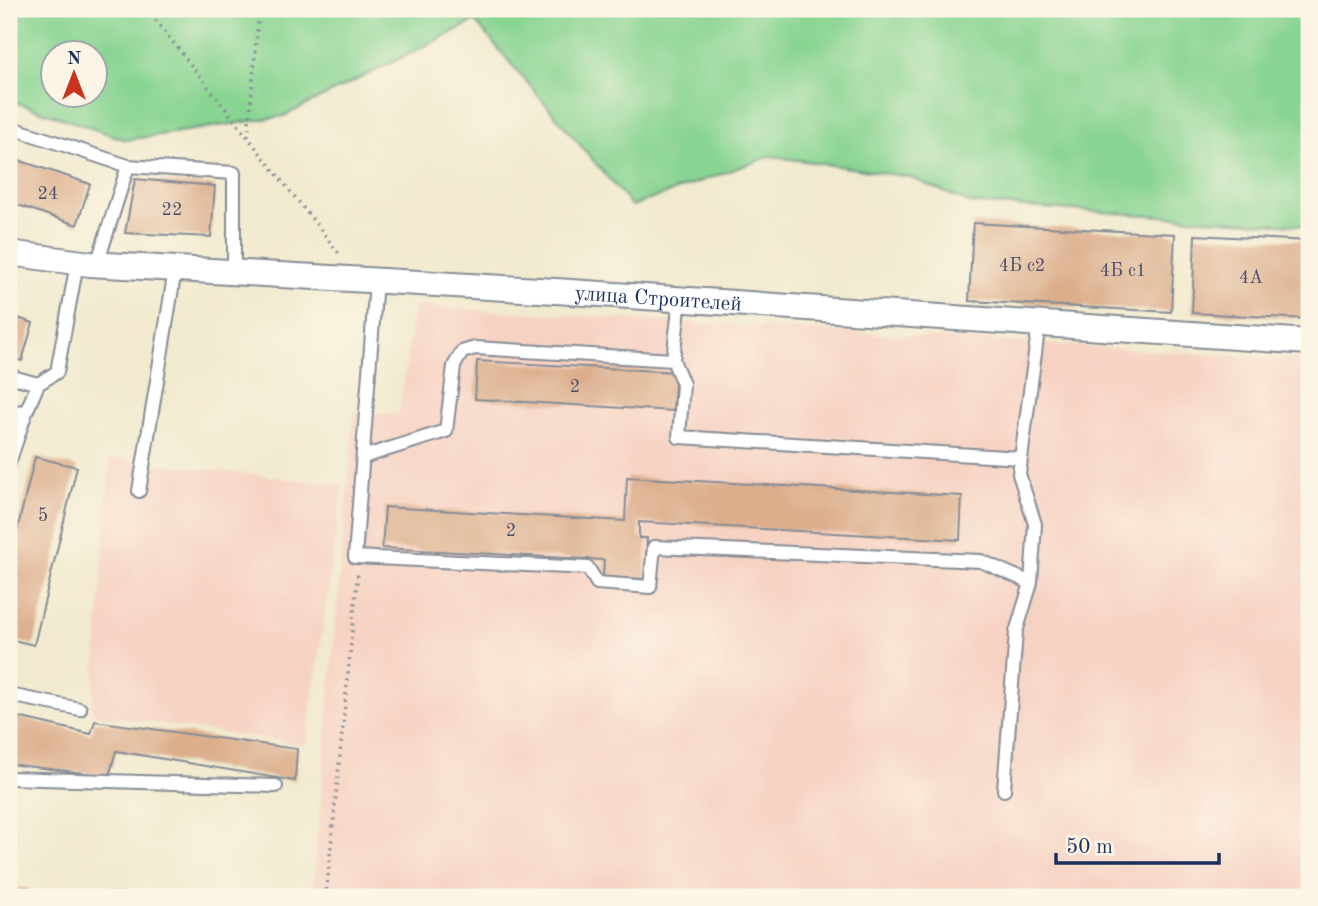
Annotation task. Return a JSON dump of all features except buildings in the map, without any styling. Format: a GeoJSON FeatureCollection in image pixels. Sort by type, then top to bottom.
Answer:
{"type":"FeatureCollection","features":[{"type":"Feature","properties":{"kind":"street","name":"улица Строителей"},"geometry":{"type":"LineString","coordinates":[[9,253],[87,264],[680,299],[1309,342]]}},
{"type":"Feature","properties":{"kind":"lane"},"geometry":{"type":"LineString","coordinates":[[9,127],[128,166],[234,173],[234,273]]}},
{"type":"Feature","properties":{"kind":"lane"},"geometry":{"type":"LineString","coordinates":[[9,463],[38,384],[57,372],[87,264],[128,166]]}},
{"type":"Feature","properties":{"kind":"lane"},"geometry":{"type":"LineString","coordinates":[[139,491],[175,270]]}},
{"type":"Feature","properties":{"kind":"lane"},"geometry":{"type":"LineString","coordinates":[[368,280],[363,457],[355,557],[588,568],[597,583],[650,587],[654,547],[981,561],[1031,583]]}},
{"type":"Feature","properties":{"kind":"lane"},"geometry":{"type":"LineString","coordinates":[[680,299],[673,360],[682,384],[679,437],[1021,457]]}},
{"type":"Feature","properties":{"kind":"lane"},"geometry":{"type":"LineString","coordinates":[[1004,790],[1016,632],[1031,583],[1035,524],[1019,474],[1039,323]]}},
{"type":"Feature","properties":{"kind":"lane"},"geometry":{"type":"LineString","coordinates":[[363,457],[446,431],[454,366],[461,352],[475,348],[673,360]]}},
{"type":"Feature","properties":{"kind":"lane"},"geometry":{"type":"LineString","coordinates":[[9,376],[38,384]]}},
{"type":"Feature","properties":{"kind":"lane"},"geometry":{"type":"LineString","coordinates":[[9,411],[26,412]]}},
{"type":"Feature","properties":{"kind":"lane"},"geometry":{"type":"LineString","coordinates":[[9,695],[80,709]]}},
{"type":"Feature","properties":{"kind":"lane"},"geometry":{"type":"LineString","coordinates":[[9,778],[276,786]]}},
{"type":"Feature","properties":{"kind":"path"},"geometry":{"type":"LineString","coordinates":[[147,9],[247,137],[368,280]]}},
{"type":"Feature","properties":{"kind":"path"},"geometry":{"type":"LineString","coordinates":[[247,137],[259,9]]}},
{"type":"Feature","properties":{"kind":"path"},"geometry":{"type":"LineString","coordinates":[[326,897],[360,557]]}},
{"type":"Feature","properties":{"kind":"shaded area"},"geometry":{"type":"Polygon","coordinates":[[[414,306],[1309,360],[1309,897],[312,897],[354,412],[399,414],[414,306]]]}},
{"type":"Feature","properties":{"kind":"shaded area"},"geometry":{"type":"Polygon","coordinates":[[[110,458],[343,485],[306,745],[92,714],[110,458]]]}},
{"type":"Feature","properties":{"kind":"green space"},"geometry":{"type":"Polygon","coordinates":[[[9,9],[1309,9],[1309,226],[969,203],[910,177],[771,156],[632,206],[475,21],[284,116],[126,140],[9,100],[9,9]]]}}]}
